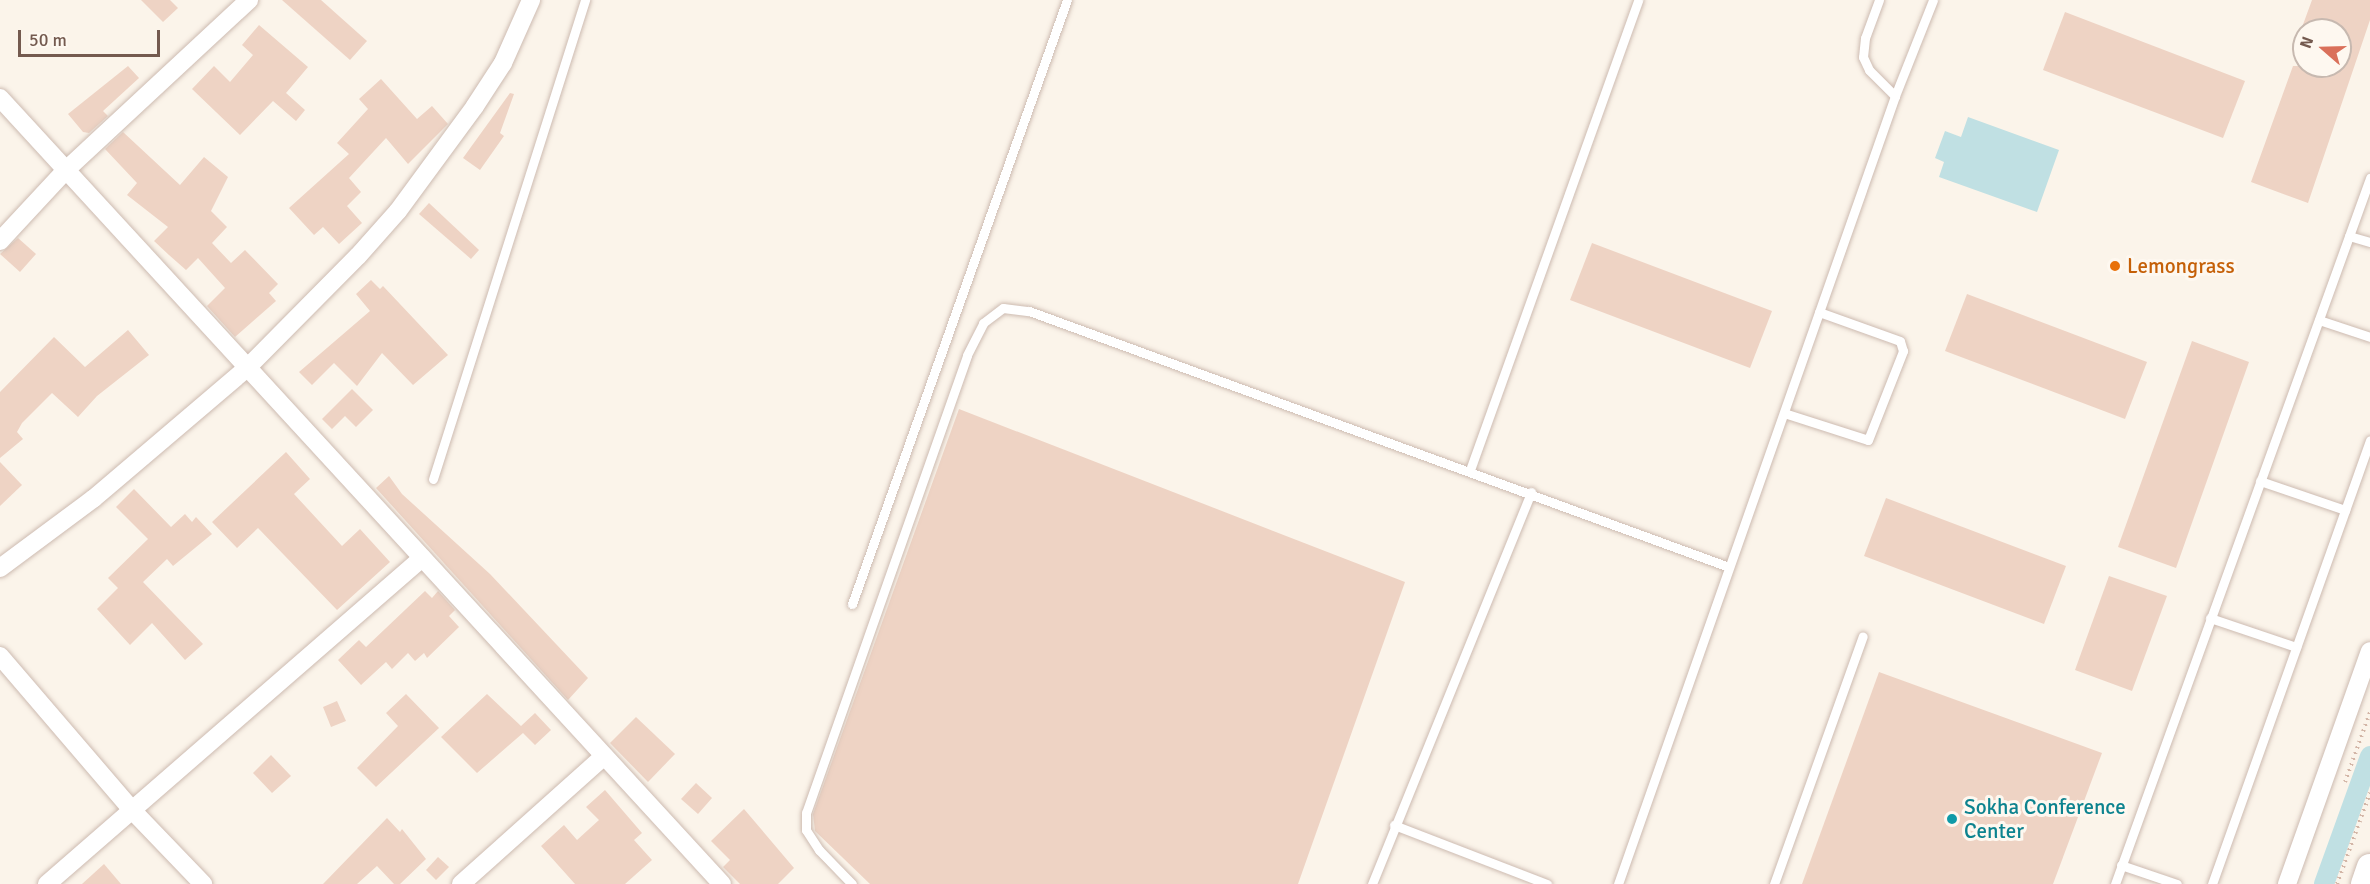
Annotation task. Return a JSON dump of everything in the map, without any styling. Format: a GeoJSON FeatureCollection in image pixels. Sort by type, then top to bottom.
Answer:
{"type":"FeatureCollection","features":[{"type":"Feature","properties":{"kind":"main road"},"geometry":{"type":"LineString","coordinates":[[2364,884],[2370,867]]}},
{"type":"Feature","properties":{"kind":"street"},"geometry":{"type":"LineString","coordinates":[[0,241],[66,170],[249,0]]}},
{"type":"Feature","properties":{"kind":"street"},"geometry":{"type":"LineString","coordinates":[[0,568],[93,499],[248,367],[398,211],[503,63],[531,0]]}},
{"type":"Feature","properties":{"kind":"street"},"geometry":{"type":"LineString","coordinates":[[0,98],[248,367],[602,758],[722,884]]}},
{"type":"Feature","properties":{"kind":"street"},"geometry":{"type":"LineString","coordinates":[[47,884],[422,558]]}},
{"type":"Feature","properties":{"kind":"street"},"geometry":{"type":"LineString","coordinates":[[2287,884],[2370,651]]}},
{"type":"Feature","properties":{"kind":"street"},"geometry":{"type":"LineString","coordinates":[[0,656],[132,810],[203,884]]}},
{"type":"Feature","properties":{"kind":"street"},"geometry":{"type":"LineString","coordinates":[[461,884],[602,758]]}},
{"type":"Feature","properties":{"kind":"lane"},"geometry":{"type":"LineString","coordinates":[[432,479],[585,0]]}},
{"type":"Feature","properties":{"kind":"lane"},"geometry":{"type":"LineString","coordinates":[[852,604],[1067,0]]}},
{"type":"Feature","properties":{"kind":"lane"},"geometry":{"type":"LineString","coordinates":[[1470,470],[1638,0]]}},
{"type":"Feature","properties":{"kind":"lane"},"geometry":{"type":"LineString","coordinates":[[1879,0],[1865,38],[1863,57],[1869,70],[1895,96]]}},
{"type":"Feature","properties":{"kind":"lane"},"geometry":{"type":"LineString","coordinates":[[1618,884],[1895,96],[1933,0]]}},
{"type":"Feature","properties":{"kind":"lane"},"geometry":{"type":"LineString","coordinates":[[2115,884],[2370,178]]}},
{"type":"Feature","properties":{"kind":"lane"},"geometry":{"type":"LineString","coordinates":[[2349,236],[2370,242]]}},
{"type":"Feature","properties":{"kind":"lane"},"geometry":{"type":"LineString","coordinates":[[852,884],[819,850],[806,830],[806,813],[967,355],[975,335],[992,314],[1019,308],[1531,492],[1729,567]]}},
{"type":"Feature","properties":{"kind":"lane"},"geometry":{"type":"LineString","coordinates":[[1784,413],[1869,440],[1903,351],[1900,341],[1819,312]]}},
{"type":"Feature","properties":{"kind":"lane"},"geometry":{"type":"LineString","coordinates":[[2319,320],[2370,337]]}},
{"type":"Feature","properties":{"kind":"lane"},"geometry":{"type":"LineString","coordinates":[[2212,884],[2370,440]]}},
{"type":"Feature","properties":{"kind":"lane"},"geometry":{"type":"LineString","coordinates":[[2260,481],[2345,510]]}},
{"type":"Feature","properties":{"kind":"lane"},"geometry":{"type":"LineString","coordinates":[[1372,884],[1531,492]]}},
{"type":"Feature","properties":{"kind":"lane"},"geometry":{"type":"LineString","coordinates":[[2210,618],[2296,647]]}},
{"type":"Feature","properties":{"kind":"lane"},"geometry":{"type":"LineString","coordinates":[[1774,884],[1863,636]]}},
{"type":"Feature","properties":{"kind":"lane"},"geometry":{"type":"LineString","coordinates":[[1394,825],[1547,884]]}},
{"type":"Feature","properties":{"kind":"lane"},"geometry":{"type":"LineString","coordinates":[[2121,865],[2177,884]]}},
{"type":"Feature","properties":{"kind":"path"},"geometry":{"type":"LineString","coordinates":[[2337,884],[2370,792]]}},
{"type":"Feature","properties":{"kind":"water"},"geometry":{"type":"Polygon","coordinates":[[[1968,117],[2059,150],[2037,212],[1939,177],[1944,162],[1935,158],[1945,131],[1961,137],[1968,117]]]}},
{"type":"Feature","properties":{"kind":"building"},"geometry":{"type":"Polygon","coordinates":[[[141,0],[170,0],[178,8],[163,22],[141,0]]]}},
{"type":"Feature","properties":{"kind":"building"},"geometry":{"type":"Polygon","coordinates":[[[282,0],[321,0],[367,41],[350,60],[282,0]]]}},
{"type":"Feature","properties":{"kind":"building"},"geometry":{"type":"Polygon","coordinates":[[[2312,0],[2370,0],[2370,20],[2352,73],[2352,18],[2305,18],[2312,0]]]}},
{"type":"Feature","properties":{"kind":"building"},"geometry":{"type":"Polygon","coordinates":[[[2065,12],[2245,81],[2223,138],[2043,70],[2065,12]]]}},
{"type":"Feature","properties":{"kind":"building"},"geometry":{"type":"Polygon","coordinates":[[[259,25],[308,67],[286,93],[305,110],[296,121],[273,101],[240,135],[192,89],[214,66],[230,82],[253,55],[242,45],[259,25]]]}},
{"type":"Feature","properties":{"kind":"building"},"geometry":{"type":"Polygon","coordinates":[[[128,66],[139,78],[103,111],[108,116],[89,133],[83,132],[68,114],[128,66]]]}},
{"type":"Feature","properties":{"kind":"building"},"geometry":{"type":"Polygon","coordinates":[[[2292,69],[2292,78],[2350,78],[2308,203],[2251,182],[2292,69]]]}},
{"type":"Feature","properties":{"kind":"building"},"geometry":{"type":"Polygon","coordinates":[[[381,79],[417,119],[432,106],[448,124],[408,164],[386,138],[349,178],[361,192],[347,206],[362,223],[339,244],[323,227],[314,235],[289,208],[349,154],[337,143],[368,109],[359,99],[381,79]]]}},
{"type":"Feature","properties":{"kind":"building"},"geometry":{"type":"Polygon","coordinates":[[[510,93],[514,94],[500,133],[504,136],[480,170],[463,158],[510,93]]]}},
{"type":"Feature","properties":{"kind":"building"},"geometry":{"type":"Polygon","coordinates":[[[123,132],[180,185],[204,157],[228,177],[211,211],[227,227],[212,243],[231,263],[245,250],[278,284],[269,293],[276,301],[235,337],[207,306],[225,288],[198,258],[186,270],[154,241],[168,227],[127,195],[137,183],[105,149],[123,132]]]}},
{"type":"Feature","properties":{"kind":"building"},"geometry":{"type":"Polygon","coordinates":[[[429,203],[479,250],[471,259],[419,214],[429,203]]]}},
{"type":"Feature","properties":{"kind":"building"},"geometry":{"type":"Polygon","coordinates":[[[18,238],[36,254],[20,272],[0,254],[18,238]]]}},
{"type":"Feature","properties":{"kind":"building"},"geometry":{"type":"Polygon","coordinates":[[[1592,243],[1772,311],[1750,368],[1570,300],[1592,243]]]}},
{"type":"Feature","properties":{"kind":"building"},"geometry":{"type":"Polygon","coordinates":[[[371,280],[380,289],[383,286],[448,355],[413,385],[382,353],[357,386],[334,363],[312,385],[299,372],[370,311],[356,294],[371,280]]]}},
{"type":"Feature","properties":{"kind":"building"},"geometry":{"type":"Polygon","coordinates":[[[1967,294],[2147,362],[2125,419],[1945,351],[1967,294]]]}},
{"type":"Feature","properties":{"kind":"building"},"geometry":{"type":"Polygon","coordinates":[[[128,330],[149,355],[97,396],[78,417],[52,393],[22,423],[17,432],[23,439],[0,458],[0,392],[54,337],[85,367],[128,330]]]}},
{"type":"Feature","properties":{"kind":"building"},"geometry":{"type":"Polygon","coordinates":[[[2192,341],[2249,362],[2176,568],[2118,547],[2192,341]]]}},
{"type":"Feature","properties":{"kind":"building"},"geometry":{"type":"Polygon","coordinates":[[[352,389],[373,410],[356,427],[345,416],[332,429],[322,419],[352,389]]]}},
{"type":"Feature","properties":{"kind":"building"},"geometry":{"type":"Polygon","coordinates":[[[959,409],[1405,582],[1298,884],[870,884],[815,831],[813,814],[959,409]]]}},
{"type":"Feature","properties":{"kind":"building"},"geometry":{"type":"Polygon","coordinates":[[[286,452],[310,479],[294,494],[342,546],[360,529],[390,562],[337,610],[258,528],[237,548],[212,522],[286,452]]]}},
{"type":"Feature","properties":{"kind":"building"},"geometry":{"type":"Polygon","coordinates":[[[0,462],[22,485],[0,506],[0,462]]]}},
{"type":"Feature","properties":{"kind":"building"},"geometry":{"type":"Polygon","coordinates":[[[389,476],[402,494],[490,574],[588,678],[568,700],[376,488],[389,476]]]}},
{"type":"Feature","properties":{"kind":"building"},"geometry":{"type":"Polygon","coordinates":[[[134,489],[171,527],[185,514],[192,522],[196,517],[212,534],[173,566],[167,559],[143,582],[203,644],[185,660],[152,623],[130,645],[97,609],[118,588],[108,578],[148,539],[116,507],[134,489]]]}},
{"type":"Feature","properties":{"kind":"building"},"geometry":{"type":"Polygon","coordinates":[[[1886,498],[2066,566],[2044,624],[1864,556],[1886,498]]]}},
{"type":"Feature","properties":{"kind":"building"},"geometry":{"type":"Polygon","coordinates":[[[2109,576],[2167,596],[2132,691],[2075,670],[2109,576]]]}},
{"type":"Feature","properties":{"kind":"building"},"geometry":{"type":"Polygon","coordinates":[[[425,591],[432,598],[438,591],[455,610],[449,616],[459,627],[427,658],[424,653],[415,661],[408,653],[392,669],[386,662],[361,685],[338,660],[359,640],[366,647],[425,591]]]}},
{"type":"Feature","properties":{"kind":"building","name":"Sokha Conference Center"},"geometry":{"type":"Polygon","coordinates":[[[1879,672],[2102,753],[2053,884],[1802,884],[1879,672]]]}},
{"type":"Feature","properties":{"kind":"building"},"geometry":{"type":"Polygon","coordinates":[[[406,694],[439,728],[376,787],[357,768],[398,726],[386,713],[406,694]]]}},
{"type":"Feature","properties":{"kind":"building"},"geometry":{"type":"Polygon","coordinates":[[[487,694],[521,726],[535,713],[551,730],[535,745],[523,733],[477,773],[441,737],[487,694]]]}},
{"type":"Feature","properties":{"kind":"building"},"geometry":{"type":"Polygon","coordinates":[[[337,701],[346,721],[331,727],[323,707],[337,701]]]}},
{"type":"Feature","properties":{"kind":"building"},"geometry":{"type":"Polygon","coordinates":[[[636,717],[675,754],[648,782],[610,743],[636,717]]]}},
{"type":"Feature","properties":{"kind":"building"},"geometry":{"type":"Polygon","coordinates":[[[271,755],[291,776],[272,793],[253,773],[271,755]]]}},
{"type":"Feature","properties":{"kind":"building"},"geometry":{"type":"Polygon","coordinates":[[[696,783],[712,798],[698,814],[681,799],[696,783]]]}},
{"type":"Feature","properties":{"kind":"building"},"geometry":{"type":"Polygon","coordinates":[[[605,790],[642,833],[634,840],[652,860],[625,884],[575,884],[541,846],[564,825],[577,840],[599,820],[586,807],[605,790]]]}},
{"type":"Feature","properties":{"kind":"building"},"geometry":{"type":"Polygon","coordinates":[[[744,809],[794,868],[778,884],[740,884],[723,867],[730,860],[711,841],[744,809]]]}},
{"type":"Feature","properties":{"kind":"building"},"geometry":{"type":"Polygon","coordinates":[[[387,818],[400,832],[402,829],[426,859],[400,884],[394,884],[377,866],[357,884],[323,884],[387,818]]]}},
{"type":"Feature","properties":{"kind":"building"},"geometry":{"type":"Polygon","coordinates":[[[438,857],[449,867],[436,880],[426,870],[438,857]]]}},
{"type":"Feature","properties":{"kind":"building"},"geometry":{"type":"Polygon","coordinates":[[[104,864],[121,884],[82,884],[104,864]]]}},
{"type":"Feature","properties":{"kind":"waterway"},"geometry":{"type":"LineString","coordinates":[[2324,884],[2370,756]]}},
{"type":"Feature","properties":{"kind":"place","name":"Lemongrass"},"geometry":{"type":"Point","coordinates":[2115,266]}},
{"type":"Feature","properties":{"kind":"place","name":"Sokha Conference Center"},"geometry":{"type":"Point","coordinates":[1952,819]}}]}
